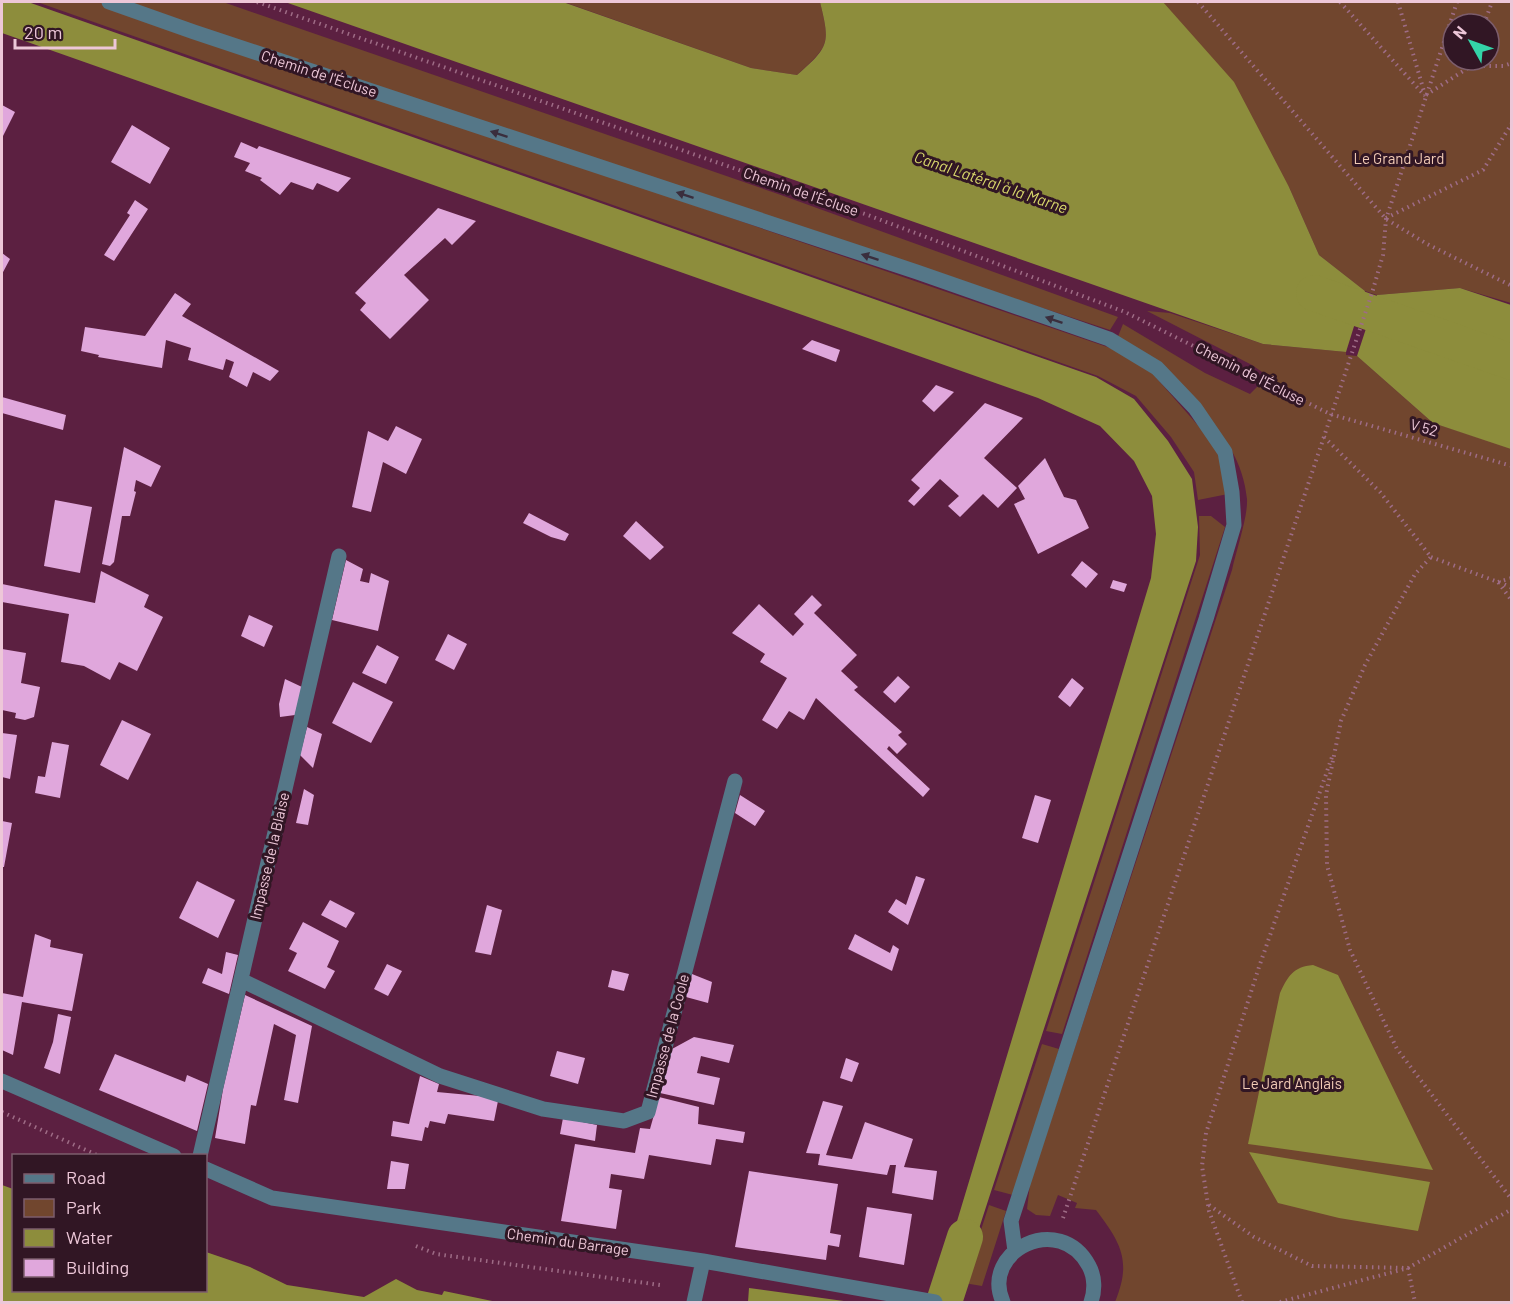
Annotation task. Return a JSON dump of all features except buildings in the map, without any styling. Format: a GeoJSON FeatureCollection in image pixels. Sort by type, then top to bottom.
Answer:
{"type":"FeatureCollection","features":[{"type":"Feature","properties":{"kind":"street","name":"Chemin de l'Écluse"},"geometry":{"type":"LineString","coordinates":[[109,2],[1109,339],[1157,368],[1195,408],[1225,452],[1232,492],[1234,525],[1206,619],[1011,1221],[1015,1251]]}},
{"type":"Feature","properties":{"kind":"street","name":"Impasse de la Blaise"},"geometry":{"type":"LineString","coordinates":[[200,1154],[339,556]]}},
{"type":"Feature","properties":{"kind":"street","name":"Impasse de la Coole"},"geometry":{"type":"LineString","coordinates":[[241,980],[440,1076],[543,1108],[624,1121],[648,1112],[735,782]]}},
{"type":"Feature","properties":{"kind":"street"},"geometry":{"type":"LineString","coordinates":[[2,1081],[172,1154]]}},
{"type":"Feature","properties":{"kind":"street","name":"Chemin du Barrage"},"geometry":{"type":"LineString","coordinates":[[207,1169],[272,1198],[703,1261],[935,1302]]}},
{"type":"Feature","properties":{"kind":"street"},"geometry":{"type":"LineString","coordinates":[[999,1301],[1002,1272],[1015,1251],[1029,1242],[1057,1239],[1074,1248],[1085,1258],[1092,1271],[1094,1285],[1091,1302]]}},
{"type":"Feature","properties":{"kind":"street"},"geometry":{"type":"LineString","coordinates":[[694,1302],[703,1261]]}},
{"type":"Feature","properties":{"kind":"path","name":"Chemin de l'Écluse"},"geometry":{"type":"LineString","coordinates":[[257,2],[854,210],[1125,312],[1330,414]]}},
{"type":"Feature","properties":{"kind":"path"},"geometry":{"type":"LineString","coordinates":[[1198,2],[1386,219],[1426,244],[1512,286]]}},
{"type":"Feature","properties":{"kind":"path"},"geometry":{"type":"LineString","coordinates":[[1340,2],[1425,96]]}},
{"type":"Feature","properties":{"kind":"path"},"geometry":{"type":"LineString","coordinates":[[1398,2],[1425,96]]}},
{"type":"Feature","properties":{"kind":"path"},"geometry":{"type":"LineString","coordinates":[[1057,1239],[1330,414],[1340,391],[1383,255],[1386,219],[1457,2]]}},
{"type":"Feature","properties":{"kind":"path"},"geometry":{"type":"LineString","coordinates":[[1425,96],[1462,72]]}},
{"type":"Feature","properties":{"kind":"path"},"geometry":{"type":"LineString","coordinates":[[1386,219],[1483,170],[1512,123]]}},
{"type":"Feature","properties":{"kind":"path","name":"V 52"},"geometry":{"type":"LineString","coordinates":[[1330,414],[1512,465]]}},
{"type":"Feature","properties":{"kind":"path"},"geometry":{"type":"LineString","coordinates":[[1324,437],[1380,492],[1431,557],[1512,588]]}},
{"type":"Feature","properties":{"kind":"path"},"geometry":{"type":"LineString","coordinates":[[1431,557],[1415,574],[1365,665],[1341,721],[1326,795],[1327,864],[1350,950],[1397,1049],[1512,1200]]}},
{"type":"Feature","properties":{"kind":"path"},"geometry":{"type":"LineString","coordinates":[[1498,582],[1512,578]]}},
{"type":"Feature","properties":{"kind":"path"},"geometry":{"type":"LineString","coordinates":[[1498,582],[1512,601]]}},
{"type":"Feature","properties":{"kind":"path"},"geometry":{"type":"LineString","coordinates":[[1242,1302],[1208,1204],[1202,1167],[1206,1132],[1259,967],[1337,741]]}},
{"type":"Feature","properties":{"kind":"path"},"geometry":{"type":"LineString","coordinates":[[2,1112],[97,1154]]}},
{"type":"Feature","properties":{"kind":"path"},"geometry":{"type":"LineString","coordinates":[[1208,1204],[1254,1237],[1312,1266],[1408,1268]]}},
{"type":"Feature","properties":{"kind":"path"},"geometry":{"type":"LineString","coordinates":[[1280,1302],[1408,1268],[1512,1209]]}},
{"type":"Feature","properties":{"kind":"path"},"geometry":{"type":"LineString","coordinates":[[1408,1268],[1415,1302]]}},
{"type":"Feature","properties":{"kind":"green space"},"geometry":{"type":"Polygon","coordinates":[[[37,2],[101,2],[1113,349],[1152,373],[1216,446],[1228,494],[1198,500],[1194,472],[1171,437],[1136,396],[1098,376],[37,2]]]}},
{"type":"Feature","properties":{"kind":"green space"},"geometry":{"type":"Polygon","coordinates":[[[126,2],[223,2],[781,195],[1118,317],[1110,330],[359,84],[126,2]]]}},
{"type":"Feature","properties":{"kind":"green space"},"geometry":{"type":"Polygon","coordinates":[[[564,2],[820,2],[825,27],[825,43],[816,57],[797,75],[751,68],[564,2]]]}},
{"type":"Feature","properties":{"kind":"green space","name":"Le Grand Jard"},"geometry":{"type":"Polygon","coordinates":[[[1163,2],[1511,2],[1511,303],[1460,288],[1377,295],[1365,291],[1319,255],[1289,187],[1163,2]]]}},
{"type":"Feature","properties":{"kind":"green space","name":"Le Jard Anglais"},"geometry":{"type":"Polygon","coordinates":[[[1147,311],[1170,313],[1263,344],[1346,352],[1346,355],[1357,356],[1433,423],[1511,448],[1511,1302],[1115,1302],[1123,1275],[1121,1253],[1112,1233],[1096,1210],[1075,1208],[1077,1203],[1058,1195],[1050,1216],[1036,1215],[1027,1209],[1030,1184],[1232,570],[1247,506],[1242,473],[1231,450],[1216,428],[1179,389],[1117,339],[1123,324],[1205,373],[1250,394],[1268,376],[1252,365],[1147,311]]]}},
{"type":"Feature","properties":{"kind":"green space"},"geometry":{"type":"Polygon","coordinates":[[[1199,516],[1211,516],[1225,527],[1062,1034],[1046,1031],[1200,555],[1199,516]]]}},
{"type":"Feature","properties":{"kind":"green space"},"geometry":{"type":"Polygon","coordinates":[[[1042,1044],[1059,1049],[1013,1195],[994,1190],[1042,1044]]]}},
{"type":"Feature","properties":{"kind":"green space"},"geometry":{"type":"Polygon","coordinates":[[[989,1205],[1006,1211],[982,1286],[964,1283],[989,1205]]]}},
{"type":"Feature","properties":{"kind":"water"},"geometry":{"type":"Polygon","coordinates":[[[2,2],[28,2],[1096,377],[1134,399],[1168,441],[1192,479],[1198,527],[1196,561],[960,1287],[939,1281],[1151,578],[1156,534],[1152,496],[1134,461],[1100,426],[1038,398],[2,33],[2,2]]]}},
{"type":"Feature","properties":{"kind":"water"},"geometry":{"type":"Polygon","coordinates":[[[285,2],[563,2],[751,68],[797,75],[816,57],[825,43],[826,35],[820,2],[1163,2],[1234,82],[1289,187],[1319,255],[1365,291],[1346,352],[1263,344],[285,2]]]}},
{"type":"Feature","properties":{"kind":"water"},"geometry":{"type":"Polygon","coordinates":[[[1460,288],[1511,305],[1511,449],[1433,423],[1357,356],[1377,295],[1460,288]]]}},
{"type":"Feature","properties":{"kind":"water"},"geometry":{"type":"Polygon","coordinates":[[[1313,965],[1338,975],[1433,1170],[1248,1144],[1280,993],[1292,973],[1313,965]]]}},
{"type":"Feature","properties":{"kind":"water"},"geometry":{"type":"Polygon","coordinates":[[[1249,1152],[1430,1182],[1418,1231],[1339,1218],[1278,1203],[1249,1152]]]}},
{"type":"Feature","properties":{"kind":"water"},"geometry":{"type":"Polygon","coordinates":[[[2,1185],[12,1189],[12,1292],[207,1292],[207,1252],[250,1267],[287,1285],[364,1297],[396,1279],[417,1290],[442,1295],[444,1291],[497,1302],[2,1302],[2,1185]]]}},
{"type":"Feature","properties":{"kind":"water"},"geometry":{"type":"Polygon","coordinates":[[[749,1288],[851,1302],[748,1302],[749,1288]]]}},
{"type":"Feature","properties":{"kind":"waterway","name":"Canal Latéral à la Marne"},"geometry":{"type":"LineString","coordinates":[[1314,293],[1512,362]]}},
{"type":"Feature","properties":{"kind":"waterway"},"geometry":{"type":"LineString","coordinates":[[944,1302],[965,1237]]}}]}
